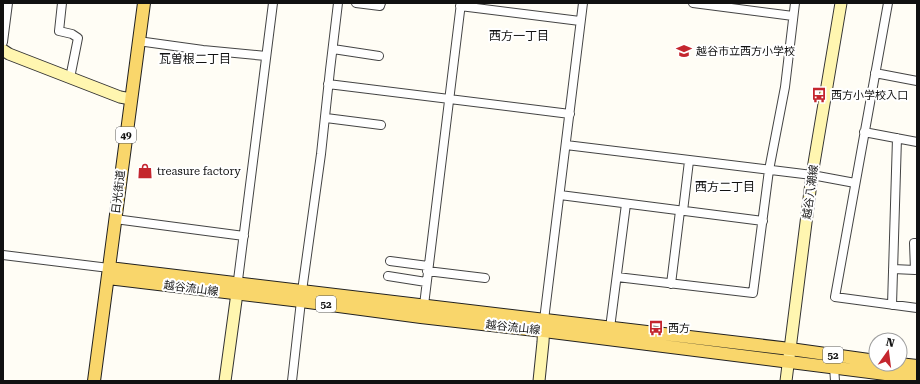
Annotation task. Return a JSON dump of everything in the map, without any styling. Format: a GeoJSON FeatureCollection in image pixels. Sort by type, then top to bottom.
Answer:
{"type":"FeatureCollection","features":[{"type":"Feature","properties":{"kind":"main road","name":"日光街道"},"geometry":{"type":"LineString","coordinates":[[94,381],[144,3]]}},
{"type":"Feature","properties":{"kind":"main road","name":"越谷八潮線"},"geometry":{"type":"LineString","coordinates":[[786,381],[812,175],[841,3]]}},
{"type":"Feature","properties":{"kind":"main road"},"geometry":{"type":"LineString","coordinates":[[3,50],[9,54],[70,78],[120,97],[131,99]]}},
{"type":"Feature","properties":{"kind":"main road","name":"越谷流山線"},"geometry":{"type":"LineString","coordinates":[[109,273],[302,296],[424,305],[788,362],[917,378]]}},
{"type":"Feature","properties":{"kind":"main road"},"geometry":{"type":"LineString","coordinates":[[225,381],[237,288]]}},
{"type":"Feature","properties":{"kind":"main road","name":"越谷流山線"},"geometry":{"type":"LineString","coordinates":[[302,296],[421,317],[610,328],[790,349],[868,360]]}},
{"type":"Feature","properties":{"kind":"main road"},"geometry":{"type":"LineString","coordinates":[[539,381],[544,325]]}},
{"type":"Feature","properties":{"kind":"street"},"geometry":{"type":"LineString","coordinates":[[3,42],[8,3]]}},
{"type":"Feature","properties":{"kind":"street"},"geometry":{"type":"LineString","coordinates":[[62,3],[58,31],[72,34],[78,38],[70,78]]}},
{"type":"Feature","properties":{"kind":"street"},"geometry":{"type":"LineString","coordinates":[[237,288],[273,3]]}},
{"type":"Feature","properties":{"kind":"street"},"geometry":{"type":"LineString","coordinates":[[292,381],[326,118],[328,84],[338,3]]}},
{"type":"Feature","properties":{"kind":"street"},"geometry":{"type":"LineString","coordinates":[[356,3],[380,6],[381,3]]}},
{"type":"Feature","properties":{"kind":"street"},"geometry":{"type":"LineString","coordinates":[[544,325],[583,3]]}},
{"type":"Feature","properties":{"kind":"street"},"geometry":{"type":"LineString","coordinates":[[693,3],[751,7],[793,16]]}},
{"type":"Feature","properties":{"kind":"street"},"geometry":{"type":"LineString","coordinates":[[617,277],[753,294],[769,170],[785,87],[795,3]]}},
{"type":"Feature","properties":{"kind":"street"},"geometry":{"type":"LineString","coordinates":[[888,3],[835,297],[917,308]]}},
{"type":"Feature","properties":{"kind":"street"},"geometry":{"type":"LineString","coordinates":[[424,305],[461,5],[580,21]]}},
{"type":"Feature","properties":{"kind":"street"},"geometry":{"type":"LineString","coordinates":[[138,41],[203,50],[266,56]]}},
{"type":"Feature","properties":{"kind":"street"},"geometry":{"type":"LineString","coordinates":[[333,49],[379,56]]}},
{"type":"Feature","properties":{"kind":"street"},"geometry":{"type":"LineString","coordinates":[[875,73],[917,81]]}},
{"type":"Feature","properties":{"kind":"street"},"geometry":{"type":"LineString","coordinates":[[328,84],[570,114]]}},
{"type":"Feature","properties":{"kind":"street"},"geometry":{"type":"LineString","coordinates":[[326,118],[381,125]]}},
{"type":"Feature","properties":{"kind":"street"},"geometry":{"type":"LineString","coordinates":[[864,132],[917,142]]}},
{"type":"Feature","properties":{"kind":"street"},"geometry":{"type":"LineString","coordinates":[[892,305],[897,138]]}},
{"type":"Feature","properties":{"kind":"street"},"geometry":{"type":"LineString","coordinates":[[566,145],[812,175],[855,183]]}},
{"type":"Feature","properties":{"kind":"street"},"geometry":{"type":"LineString","coordinates":[[671,284],[689,161]]}},
{"type":"Feature","properties":{"kind":"street"},"geometry":{"type":"LineString","coordinates":[[560,195],[763,221]]}},
{"type":"Feature","properties":{"kind":"street"},"geometry":{"type":"LineString","coordinates":[[610,328],[626,204]]}},
{"type":"Feature","properties":{"kind":"street"},"geometry":{"type":"LineString","coordinates":[[115,219],[244,236]]}},
{"type":"Feature","properties":{"kind":"street"},"geometry":{"type":"LineString","coordinates":[[893,269],[915,270],[914,243],[917,243]]}},
{"type":"Feature","properties":{"kind":"street"},"geometry":{"type":"LineString","coordinates":[[3,255],[109,273]]}},
{"type":"Feature","properties":{"kind":"street"},"geometry":{"type":"LineString","coordinates":[[390,261],[485,278]]}},
{"type":"Feature","properties":{"kind":"street"},"geometry":{"type":"LineString","coordinates":[[388,276],[426,282]]}},
{"type":"Feature","properties":{"kind":"street"},"geometry":{"type":"LineString","coordinates":[[834,367],[835,381]]}},
{"type":"Feature","properties":{"kind":"place","name":"越谷市立西方小学校"},"geometry":{"type":"Point","coordinates":[684,51]}},
{"type":"Feature","properties":{"kind":"place","name":"西方小学校入口"},"geometry":{"type":"Point","coordinates":[819,95]}},
{"type":"Feature","properties":{"kind":"place","name":"treasure factory"},"geometry":{"type":"Point","coordinates":[145,171]}},
{"type":"Feature","properties":{"kind":"place","name":"西方"},"geometry":{"type":"Point","coordinates":[656,328]}},
{"type":"Feature","properties":{"kind":"district","name":"西方一丁目"},"geometry":{"type":"Point","coordinates":[519,36]}},
{"type":"Feature","properties":{"kind":"district","name":"瓦曽根二丁目"},"geometry":{"type":"Point","coordinates":[195,59]}},
{"type":"Feature","properties":{"kind":"district","name":"西方二丁目"},"geometry":{"type":"Point","coordinates":[725,187]}}]}
